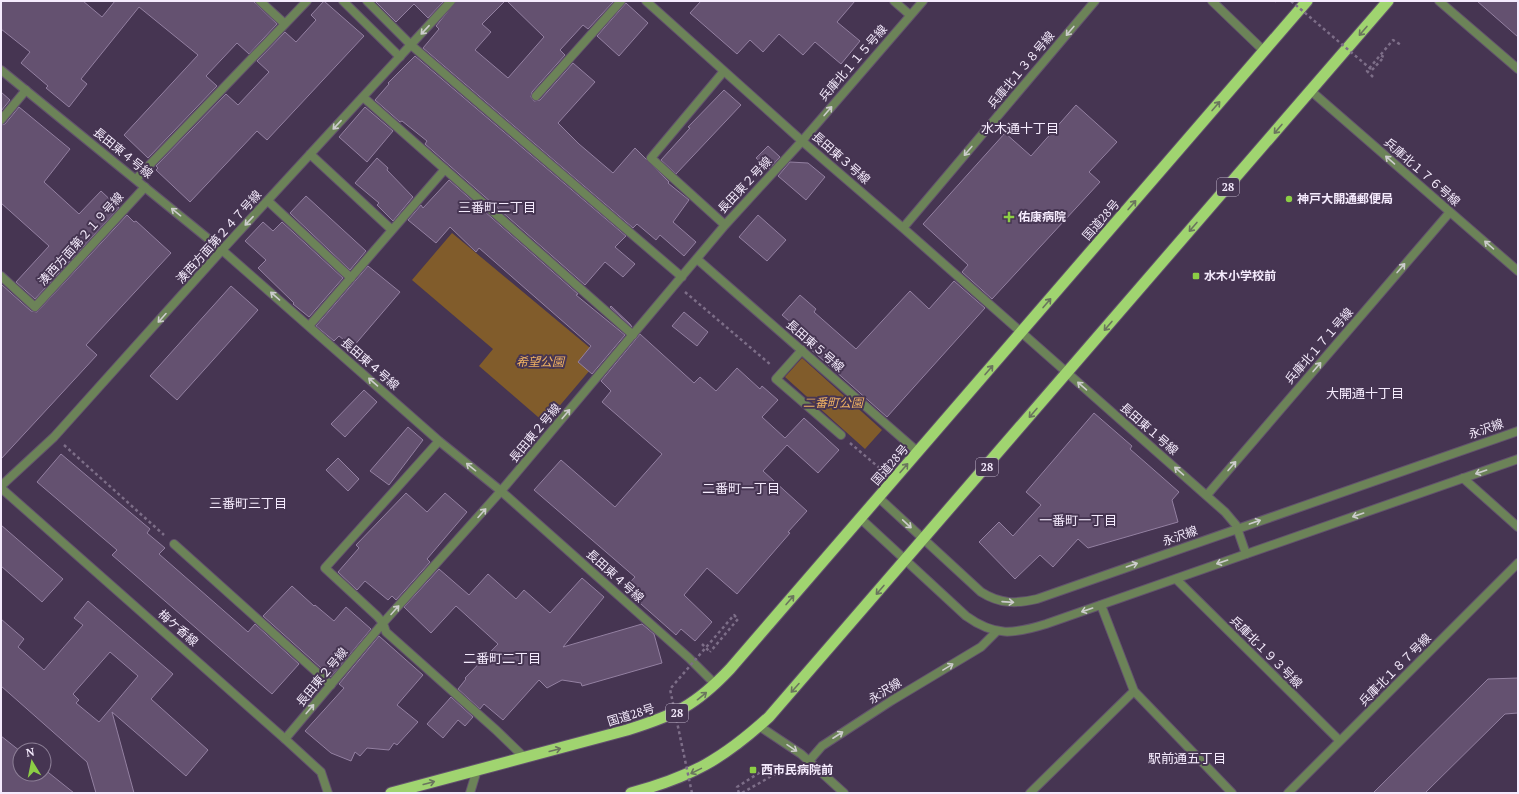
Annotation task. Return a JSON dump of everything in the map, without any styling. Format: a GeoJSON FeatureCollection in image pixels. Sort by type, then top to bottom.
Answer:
{"type":"FeatureCollection","features":[{"type":"Feature","properties":{"kind":"highway","name":"国道28号"},"geometry":{"type":"LineString","coordinates":[[391,793],[525,758],[665,718],[683,710],[716,685],[1307,1]]}},
{"type":"Feature","properties":{"kind":"highway","name":"28"},"geometry":{"type":"LineString","coordinates":[[631,793],[689,774],[711,763],[731,750],[759,726],[805,677],[1388,1]]}},
{"type":"Feature","properties":{"kind":"street"},"geometry":{"type":"LineString","coordinates":[[260,1],[285,24]]}},
{"type":"Feature","properties":{"kind":"street"},"geometry":{"type":"LineString","coordinates":[[136,180],[307,1]]}},
{"type":"Feature","properties":{"kind":"street"},"geometry":{"type":"LineString","coordinates":[[343,1],[400,57]]}},
{"type":"Feature","properties":{"kind":"street"},"geometry":{"type":"LineString","coordinates":[[367,1],[411,45],[682,277]]}},
{"type":"Feature","properties":{"kind":"street","name":"湊西方面第２４７号線"},"geometry":{"type":"LineString","coordinates":[[1,487],[54,437],[222,250],[451,1]]}},
{"type":"Feature","properties":{"kind":"street"},"geometry":{"type":"LineString","coordinates":[[536,96],[621,1]]}},
{"type":"Feature","properties":{"kind":"street"},"geometry":{"type":"LineString","coordinates":[[894,1],[910,15]]}},
{"type":"Feature","properties":{"kind":"street","name":"兵庫北１１５号線"},"geometry":{"type":"LineString","coordinates":[[802,141],[923,1]]}},
{"type":"Feature","properties":{"kind":"street","name":"兵庫北１３８号線"},"geometry":{"type":"LineString","coordinates":[[903,228],[1095,1]]}},
{"type":"Feature","properties":{"kind":"street"},"geometry":{"type":"LineString","coordinates":[[1212,1],[1264,51]]}},
{"type":"Feature","properties":{"kind":"street"},"geometry":{"type":"LineString","coordinates":[[1439,1],[1518,69]]}},
{"type":"Feature","properties":{"kind":"street","name":"長田東３号線"},"geometry":{"type":"LineString","coordinates":[[649,2],[802,141],[1021,333]]}},
{"type":"Feature","properties":{"kind":"street","name":"長田東４号線"},"geometry":{"type":"LineString","coordinates":[[1,70],[222,250],[439,441],[501,491],[689,658],[716,685]]}},
{"type":"Feature","properties":{"kind":"street"},"geometry":{"type":"LineString","coordinates":[[724,71],[651,158],[725,225]]}},
{"type":"Feature","properties":{"kind":"street"},"geometry":{"type":"LineString","coordinates":[[1,120],[26,90]]}},
{"type":"Feature","properties":{"kind":"street","name":"兵庫北１７６号線"},"geometry":{"type":"LineString","coordinates":[[1311,91],[1518,271]]}},
{"type":"Feature","properties":{"kind":"street"},"geometry":{"type":"LineString","coordinates":[[363,97],[633,335]]}},
{"type":"Feature","properties":{"kind":"street","name":"長田東２号線"},"geometry":{"type":"LineString","coordinates":[[285,739],[383,623],[501,491],[725,225],[802,141]]}},
{"type":"Feature","properties":{"kind":"street"},"geometry":{"type":"LineString","coordinates":[[310,154],[392,230]]}},
{"type":"Feature","properties":{"kind":"street"},"geometry":{"type":"LineString","coordinates":[[309,326],[445,169]]}},
{"type":"Feature","properties":{"kind":"street","name":"湊西方面第２１９号線"},"geometry":{"type":"LineString","coordinates":[[1,276],[35,308],[145,187]]}},
{"type":"Feature","properties":{"kind":"street"},"geometry":{"type":"LineString","coordinates":[[268,201],[350,278]]}},
{"type":"Feature","properties":{"kind":"street","name":"兵庫北１７１号線"},"geometry":{"type":"LineString","coordinates":[[1207,496],[1450,212]]}},
{"type":"Feature","properties":{"kind":"street","name":"長田東５号線"},"geometry":{"type":"LineString","coordinates":[[697,259],[918,452]]}},
{"type":"Feature","properties":{"kind":"street","name":"長田東１号線"},"geometry":{"type":"LineString","coordinates":[[1021,333],[1228,514],[1237,528],[1246,554]]}},
{"type":"Feature","properties":{"kind":"street"},"geometry":{"type":"LineString","coordinates":[[802,350],[776,379],[841,435]]}},
{"type":"Feature","properties":{"kind":"street","name":"永沢線"},"geometry":{"type":"LineString","coordinates":[[879,498],[981,592],[995,600],[1012,603],[1037,598],[1518,430]]}},
{"type":"Feature","properties":{"kind":"street"},"geometry":{"type":"LineString","coordinates":[[439,441],[324,568],[383,623],[386,632],[496,730],[525,758]]}},
{"type":"Feature","properties":{"kind":"street"},"geometry":{"type":"LineString","coordinates":[[861,519],[966,616],[986,628],[1010,632],[1028,630],[1518,459]]}},
{"type":"Feature","properties":{"kind":"street"},"geometry":{"type":"LineString","coordinates":[[1463,478],[1518,527]]}},
{"type":"Feature","properties":{"kind":"street","name":"梅ケ香線"},"geometry":{"type":"LineString","coordinates":[[1,487],[321,772],[328,793]]}},
{"type":"Feature","properties":{"kind":"street"},"geometry":{"type":"LineString","coordinates":[[174,544],[331,685]]}},
{"type":"Feature","properties":{"kind":"street","name":"兵庫北１８７号線"},"geometry":{"type":"LineString","coordinates":[[1288,793],[1518,563]]}},
{"type":"Feature","properties":{"kind":"street","name":"兵庫北１９３号線"},"geometry":{"type":"LineString","coordinates":[[1176,579],[1340,741]]}},
{"type":"Feature","properties":{"kind":"street"},"geometry":{"type":"LineString","coordinates":[[1101,605],[1134,691],[1232,793]]}},
{"type":"Feature","properties":{"kind":"street","name":"永沢線"},"geometry":{"type":"LineString","coordinates":[[809,761],[822,746],[891,701],[981,648],[997,631]]}},
{"type":"Feature","properties":{"kind":"street"},"geometry":{"type":"LineString","coordinates":[[1030,793],[1134,691]]}},
{"type":"Feature","properties":{"kind":"street"},"geometry":{"type":"LineString","coordinates":[[759,726],[809,761],[844,793]]}},
{"type":"Feature","properties":{"kind":"street"},"geometry":{"type":"LineString","coordinates":[[470,793],[477,770]]}},
{"type":"Feature","properties":{"kind":"path"},"geometry":{"type":"LineString","coordinates":[[1291,1],[1372,70],[1384,57],[1380,55]]}},
{"type":"Feature","properties":{"kind":"path"},"geometry":{"type":"LineString","coordinates":[[1373,77],[1367,71],[1393,40],[1401,45]]}},
{"type":"Feature","properties":{"kind":"path"},"geometry":{"type":"LineString","coordinates":[[676,284],[781,373]]}},
{"type":"Feature","properties":{"kind":"path"},"geometry":{"type":"LineString","coordinates":[[841,435],[894,480]]}},
{"type":"Feature","properties":{"kind":"path"},"geometry":{"type":"LineString","coordinates":[[54,437],[174,544]]}},
{"type":"Feature","properties":{"kind":"path"},"geometry":{"type":"LineString","coordinates":[[692,793],[670,689],[734,615],[738,619],[710,652],[702,644]]}},
{"type":"Feature","properties":{"kind":"path"},"geometry":{"type":"LineString","coordinates":[[739,793],[737,787],[772,764],[777,773],[742,793]]}},
{"type":"Feature","properties":{"kind":"green space","name":"希望公園"},"geometry":{"type":"Polygon","coordinates":[[[452,233],[601,357],[545,423],[479,366],[493,349],[412,280],[452,233]]]}},
{"type":"Feature","properties":{"kind":"green space","name":"二番町公園"},"geometry":{"type":"Polygon","coordinates":[[[802,358],[882,430],[865,449],[785,377],[802,358]]]}},
{"type":"Feature","properties":{"kind":"building"},"geometry":{"type":"Polygon","coordinates":[[[1,1],[83,1],[102,17],[115,1],[253,1],[277,24],[249,54],[237,43],[206,76],[217,86],[148,158],[124,135],[198,55],[139,7],[81,79],[87,84],[69,107],[46,88],[48,86],[21,63],[30,52],[1,29],[1,1]]]}},
{"type":"Feature","properties":{"kind":"building"},"geometry":{"type":"Polygon","coordinates":[[[324,1],[364,36],[267,140],[257,131],[190,202],[156,170],[158,168],[156,166],[226,94],[238,105],[269,72],[257,61],[285,32],[296,42],[316,20],[311,15],[324,1]]]}},
{"type":"Feature","properties":{"kind":"building"},"geometry":{"type":"Polygon","coordinates":[[[375,1],[444,1],[428,18],[414,4],[396,22],[375,1]]]}},
{"type":"Feature","properties":{"kind":"building"},"geometry":{"type":"Polygon","coordinates":[[[456,1],[505,1],[482,24],[491,32],[475,50],[508,78],[544,37],[507,1],[614,1],[588,29],[583,25],[560,50],[565,55],[532,92],[531,97],[534,101],[540,100],[573,63],[595,82],[558,123],[579,144],[613,173],[635,148],[669,182],[668,183],[689,200],[673,222],[696,242],[684,256],[660,235],[656,240],[637,224],[633,228],[423,48],[439,29],[436,26],[456,1]]]}},
{"type":"Feature","properties":{"kind":"building"},"geometry":{"type":"Polygon","coordinates":[[[701,1],[855,1],[837,22],[860,41],[841,64],[815,42],[803,55],[779,34],[763,52],[750,40],[737,54],[690,13],[701,1]]]}},
{"type":"Feature","properties":{"kind":"building"},"geometry":{"type":"Polygon","coordinates":[[[1477,1],[1518,1],[1518,37],[1477,1]]]}},
{"type":"Feature","properties":{"kind":"building"},"geometry":{"type":"Polygon","coordinates":[[[626,3],[648,23],[619,56],[597,36],[626,3]]]}},
{"type":"Feature","properties":{"kind":"building"},"geometry":{"type":"Polygon","coordinates":[[[415,56],[626,236],[615,247],[635,264],[623,277],[605,262],[585,285],[425,144],[427,141],[402,121],[400,122],[375,100],[389,84],[388,83],[415,56]]]}},
{"type":"Feature","properties":{"kind":"building"},"geometry":{"type":"Polygon","coordinates":[[[724,90],[741,105],[676,174],[661,160],[690,128],[688,127],[724,90]]]}},
{"type":"Feature","properties":{"kind":"building"},"geometry":{"type":"Polygon","coordinates":[[[1,92],[10,100],[1,111],[1,92]]]}},
{"type":"Feature","properties":{"kind":"building"},"geometry":{"type":"Polygon","coordinates":[[[1076,105],[1117,142],[1089,172],[1100,182],[992,299],[962,272],[968,265],[923,224],[1005,133],[1031,156],[1076,105]]]}},
{"type":"Feature","properties":{"kind":"building"},"geometry":{"type":"Polygon","coordinates":[[[19,107],[70,149],[44,182],[79,214],[101,191],[119,208],[35,299],[16,282],[49,246],[1,203],[1,125],[5,124],[19,107]]]}},
{"type":"Feature","properties":{"kind":"building"},"geometry":{"type":"Polygon","coordinates":[[[365,107],[393,131],[367,162],[339,137],[365,107]]]}},
{"type":"Feature","properties":{"kind":"building"},"geometry":{"type":"Polygon","coordinates":[[[768,146],[780,157],[769,169],[756,158],[768,146]]]}},
{"type":"Feature","properties":{"kind":"building"},"geometry":{"type":"Polygon","coordinates":[[[377,158],[388,168],[387,170],[413,197],[393,221],[377,205],[379,203],[355,183],[377,158]]]}},
{"type":"Feature","properties":{"kind":"building"},"geometry":{"type":"Polygon","coordinates":[[[790,162],[808,163],[825,177],[806,200],[778,176],[790,162]]]}},
{"type":"Feature","properties":{"kind":"building"},"geometry":{"type":"Polygon","coordinates":[[[449,180],[578,294],[576,295],[625,335],[592,374],[578,362],[591,346],[479,248],[476,252],[450,227],[436,243],[408,220],[421,205],[423,208],[449,180]]]}},
{"type":"Feature","properties":{"kind":"building"},"geometry":{"type":"Polygon","coordinates":[[[306,196],[366,251],[350,270],[290,213],[306,196]]]}},
{"type":"Feature","properties":{"kind":"building"},"geometry":{"type":"Polygon","coordinates":[[[127,215],[134,222],[136,221],[171,253],[86,345],[97,355],[1,459],[1,284],[31,311],[37,312],[127,215]]]}},
{"type":"Feature","properties":{"kind":"building"},"geometry":{"type":"Polygon","coordinates":[[[758,215],[786,240],[767,261],[739,237],[758,215]]]}},
{"type":"Feature","properties":{"kind":"building"},"geometry":{"type":"Polygon","coordinates":[[[263,222],[273,231],[282,222],[343,278],[309,317],[293,304],[294,303],[258,268],[266,260],[245,241],[263,222]]]}},
{"type":"Feature","properties":{"kind":"building"},"geometry":{"type":"Polygon","coordinates":[[[368,266],[400,292],[353,347],[339,336],[334,341],[316,326],[368,266]]]}},
{"type":"Feature","properties":{"kind":"building"},"geometry":{"type":"Polygon","coordinates":[[[954,281],[985,308],[887,417],[807,346],[812,341],[782,315],[800,295],[816,309],[814,312],[856,349],[910,291],[929,309],[954,281]]]}},
{"type":"Feature","properties":{"kind":"building"},"geometry":{"type":"Polygon","coordinates":[[[231,286],[258,310],[177,400],[150,376],[231,286]]]}},
{"type":"Feature","properties":{"kind":"building"},"geometry":{"type":"Polygon","coordinates":[[[611,306],[630,324],[632,327],[610,307],[611,306]]]}},
{"type":"Feature","properties":{"kind":"building"},"geometry":{"type":"Polygon","coordinates":[[[684,312],[708,332],[697,346],[672,326],[684,312]]]}},
{"type":"Feature","properties":{"kind":"building"},"geometry":{"type":"Polygon","coordinates":[[[640,334],[694,383],[700,377],[716,391],[737,368],[760,389],[762,386],[778,400],[762,417],[785,438],[804,418],[839,450],[818,473],[787,445],[763,471],[807,511],[737,594],[707,568],[684,595],[712,622],[695,641],[681,629],[676,635],[624,589],[635,577],[534,490],[561,460],[615,507],[662,454],[602,402],[611,391],[601,381],[640,334]]]}},
{"type":"Feature","properties":{"kind":"building"},"geometry":{"type":"Polygon","coordinates":[[[364,390],[377,402],[345,437],[331,424],[364,390]]]}},
{"type":"Feature","properties":{"kind":"building"},"geometry":{"type":"Polygon","coordinates":[[[1094,413],[1132,446],[1130,449],[1179,492],[1172,500],[1178,522],[1088,548],[1078,539],[1053,567],[1040,555],[1015,579],[979,542],[999,522],[1013,536],[1041,505],[1026,492],[1094,413]]]}},
{"type":"Feature","properties":{"kind":"building"},"geometry":{"type":"Polygon","coordinates":[[[408,427],[423,440],[389,485],[370,471],[408,427]]]}},
{"type":"Feature","properties":{"kind":"building"},"geometry":{"type":"Polygon","coordinates":[[[61,454],[150,529],[147,533],[165,548],[159,554],[248,632],[255,624],[299,664],[272,694],[112,555],[117,550],[37,482],[61,454]]]}},
{"type":"Feature","properties":{"kind":"building"},"geometry":{"type":"Polygon","coordinates":[[[338,458],[359,479],[348,491],[326,470],[338,458]]]}},
{"type":"Feature","properties":{"kind":"building"},"geometry":{"type":"Polygon","coordinates":[[[406,493],[427,512],[445,493],[467,512],[427,559],[430,562],[396,600],[392,596],[388,600],[365,581],[357,590],[338,572],[359,548],[356,545],[406,493]]]}},
{"type":"Feature","properties":{"kind":"building"},"geometry":{"type":"Polygon","coordinates":[[[1,525],[63,579],[42,602],[1,566],[1,525]]]}},
{"type":"Feature","properties":{"kind":"building"},"geometry":{"type":"Polygon","coordinates":[[[439,569],[469,595],[488,574],[516,599],[524,590],[550,613],[582,578],[604,597],[563,647],[642,624],[654,634],[662,663],[582,686],[581,683],[562,680],[547,688],[539,680],[503,720],[484,704],[480,709],[458,689],[466,679],[465,678],[498,644],[456,606],[431,633],[404,607],[439,569]]]}},
{"type":"Feature","properties":{"kind":"building"},"geometry":{"type":"Polygon","coordinates":[[[292,586],[314,606],[315,605],[334,621],[346,607],[371,629],[331,677],[263,616],[292,586]]]}},
{"type":"Feature","properties":{"kind":"building"},"geometry":{"type":"Polygon","coordinates":[[[88,601],[173,674],[151,699],[208,750],[186,776],[112,712],[134,793],[96,793],[87,762],[1,686],[1,619],[24,639],[18,647],[44,670],[83,625],[74,618],[88,601]],[[110,652],[73,694],[79,700],[76,703],[99,722],[138,676],[110,652]]]}},
{"type":"Feature","properties":{"kind":"building"},"geometry":{"type":"Polygon","coordinates":[[[379,636],[423,675],[397,705],[418,722],[397,745],[394,743],[389,750],[367,748],[360,756],[355,752],[351,761],[331,753],[305,731],[344,688],[339,684],[379,636]]]}},
{"type":"Feature","properties":{"kind":"building"},"geometry":{"type":"Polygon","coordinates":[[[1518,678],[1518,713],[1505,714],[1425,793],[1373,793],[1488,679],[1518,678]]]}},
{"type":"Feature","properties":{"kind":"building"},"geometry":{"type":"Polygon","coordinates":[[[451,697],[473,717],[465,726],[458,720],[443,738],[427,724],[451,697]]]}},
{"type":"Feature","properties":{"kind":"building"},"geometry":{"type":"Polygon","coordinates":[[[1,736],[12,745],[12,782],[52,782],[52,775],[74,793],[1,793],[1,736]]]}},
{"type":"Feature","properties":{"kind":"place","name":"神戸大開通郵便局"},"geometry":{"type":"Point","coordinates":[1289,199]}},
{"type":"Feature","properties":{"kind":"place","name":"佑康病院"},"geometry":{"type":"Point","coordinates":[1009,217]}},
{"type":"Feature","properties":{"kind":"place","name":"水木小学校前"},"geometry":{"type":"Point","coordinates":[1196,276]}},
{"type":"Feature","properties":{"kind":"place","name":"西市民病院前"},"geometry":{"type":"Point","coordinates":[753,770]}},
{"type":"Feature","properties":{"kind":"district","name":"水木通十丁目"},"geometry":{"type":"Point","coordinates":[1020,128]}},
{"type":"Feature","properties":{"kind":"district","name":"三番町二丁目"},"geometry":{"type":"Point","coordinates":[497,207]}},
{"type":"Feature","properties":{"kind":"district","name":"大開通十丁目"},"geometry":{"type":"Point","coordinates":[1365,393]}},
{"type":"Feature","properties":{"kind":"district","name":"二番町一丁目"},"geometry":{"type":"Point","coordinates":[741,488]}},
{"type":"Feature","properties":{"kind":"district","name":"三番町三丁目"},"geometry":{"type":"Point","coordinates":[248,503]}},
{"type":"Feature","properties":{"kind":"district","name":"一番町一丁目"},"geometry":{"type":"Point","coordinates":[1078,520]}},
{"type":"Feature","properties":{"kind":"district","name":"二番町二丁目"},"geometry":{"type":"Point","coordinates":[502,658]}},
{"type":"Feature","properties":{"kind":"district","name":"駅前通五丁目"},"geometry":{"type":"Point","coordinates":[1187,758]}}]}
